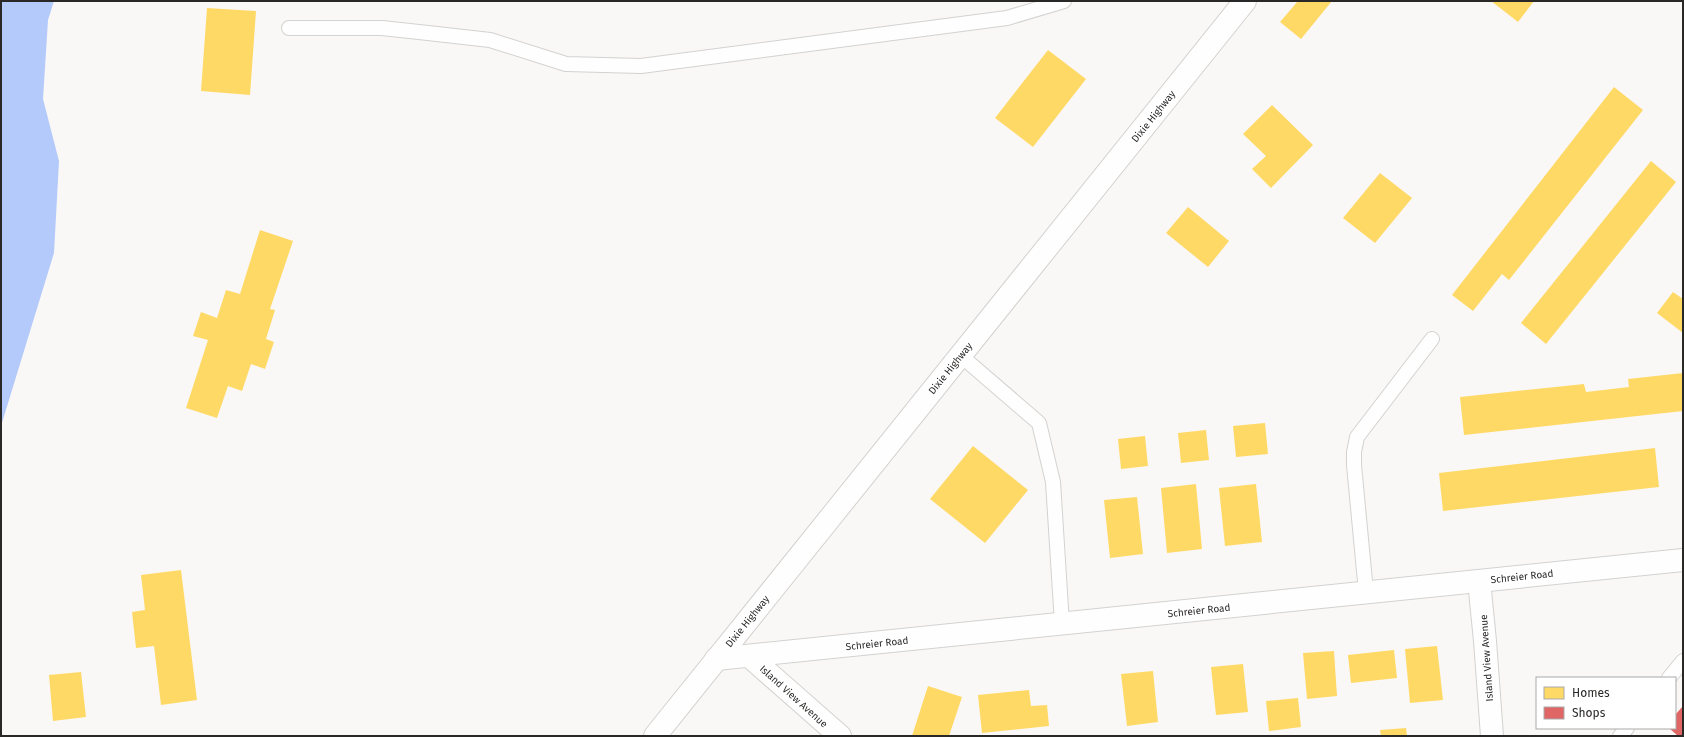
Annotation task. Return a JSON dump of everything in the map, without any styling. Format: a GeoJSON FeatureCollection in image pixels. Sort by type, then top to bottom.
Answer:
{"type":"FeatureCollection","features":[{"type":"Feature","properties":{"kind":"street","name":"Dixie Highway"},"geometry":{"type":"LineString","coordinates":[[655,736],[1245,1]]}},
{"type":"Feature","properties":{"kind":"street","name":"Schreier Road"},"geometry":{"type":"LineString","coordinates":[[716,659],[1683,560]]}},
{"type":"Feature","properties":{"kind":"street","name":"Island View Avenue"},"geometry":{"type":"LineString","coordinates":[[1479,581],[1492,736]]}},
{"type":"Feature","properties":{"kind":"street","name":"Island View Avenue"},"geometry":{"type":"LineString","coordinates":[[749,656],[840,736]]}},
{"type":"Feature","properties":{"kind":"lane"},"geometry":{"type":"LineString","coordinates":[[289,28],[382,28],[490,40],[566,64],[641,66],[964,25],[1007,18],[1064,1]]}},
{"type":"Feature","properties":{"kind":"lane"},"geometry":{"type":"LineString","coordinates":[[1366,592],[1354,465],[1354,452],[1357,437],[1432,339]]}},
{"type":"Feature","properties":{"kind":"lane"},"geometry":{"type":"LineString","coordinates":[[960,355],[1040,423],[1053,482],[1062,624]]}},
{"type":"Feature","properties":{"kind":"lane"},"geometry":{"type":"LineString","coordinates":[[1670,677],[1683,661]]}},
{"type":"Feature","properties":{"kind":"water"},"geometry":{"type":"Polygon","coordinates":[[[1,1],[54,1],[48,20],[43,99],[59,161],[54,253],[1,426],[1,1]]]}},
{"type":"Feature","properties":{"kind":"building: Homes"},"geometry":{"type":"Polygon","coordinates":[[[1298,1],[1332,1],[1301,39],[1280,22],[1298,1]]]}},
{"type":"Feature","properties":{"kind":"building: Homes"},"geometry":{"type":"Polygon","coordinates":[[[1491,1],[1534,1],[1518,22],[1491,1]]]}},
{"type":"Feature","properties":{"kind":"building: Homes"},"geometry":{"type":"Polygon","coordinates":[[[207,8],[256,11],[250,95],[201,91],[207,8]]]}},
{"type":"Feature","properties":{"kind":"building: Homes"},"geometry":{"type":"Polygon","coordinates":[[[1048,50],[1086,79],[1033,147],[995,118],[1048,50]]]}},
{"type":"Feature","properties":{"kind":"building: Homes"},"geometry":{"type":"Polygon","coordinates":[[[1614,87],[1643,110],[1509,280],[1502,274],[1473,311],[1452,295],[1614,87]]]}},
{"type":"Feature","properties":{"kind":"building: Homes"},"geometry":{"type":"Polygon","coordinates":[[[1272,105],[1313,145],[1271,188],[1252,169],[1266,156],[1243,134],[1272,105]]]}},
{"type":"Feature","properties":{"kind":"building: Homes"},"geometry":{"type":"Polygon","coordinates":[[[1651,161],[1676,182],[1546,344],[1521,323],[1651,161]]]}},
{"type":"Feature","properties":{"kind":"building: Homes"},"geometry":{"type":"Polygon","coordinates":[[[1380,173],[1412,198],[1375,243],[1343,218],[1380,173]]]}},
{"type":"Feature","properties":{"kind":"building: Homes"},"geometry":{"type":"Polygon","coordinates":[[[1188,207],[1229,241],[1208,267],[1166,233],[1188,207]]]}},
{"type":"Feature","properties":{"kind":"building: Homes"},"geometry":{"type":"Polygon","coordinates":[[[260,230],[293,241],[270,309],[275,310],[266,339],[274,342],[265,369],[251,364],[242,391],[228,386],[217,418],[186,408],[208,340],[193,336],[201,312],[217,318],[226,290],[240,294],[260,230]]]}},
{"type":"Feature","properties":{"kind":"building: Homes"},"geometry":{"type":"Polygon","coordinates":[[[1673,292],[1683,299],[1683,333],[1657,313],[1673,292]]]}},
{"type":"Feature","properties":{"kind":"building: Homes"},"geometry":{"type":"Polygon","coordinates":[[[1683,373],[1683,411],[1464,435],[1460,397],[1584,384],[1586,392],[1629,387],[1628,379],[1683,373]]]}},
{"type":"Feature","properties":{"kind":"building: Homes"},"geometry":{"type":"Polygon","coordinates":[[[1265,423],[1268,454],[1236,457],[1233,426],[1265,423]]]}},
{"type":"Feature","properties":{"kind":"building: Homes"},"geometry":{"type":"Polygon","coordinates":[[[1206,430],[1209,460],[1181,463],[1178,433],[1206,430]]]}},
{"type":"Feature","properties":{"kind":"building: Homes"},"geometry":{"type":"Polygon","coordinates":[[[1145,436],[1148,466],[1121,469],[1118,439],[1145,436]]]}},
{"type":"Feature","properties":{"kind":"building: Homes"},"geometry":{"type":"Polygon","coordinates":[[[973,446],[1028,490],[985,543],[930,499],[973,446]]]}},
{"type":"Feature","properties":{"kind":"building: Homes"},"geometry":{"type":"Polygon","coordinates":[[[1655,448],[1659,487],[1443,511],[1439,473],[1655,448]]]}},
{"type":"Feature","properties":{"kind":"building: Homes"},"geometry":{"type":"Polygon","coordinates":[[[1196,484],[1202,549],[1167,553],[1161,488],[1196,484]]]}},
{"type":"Feature","properties":{"kind":"building: Homes"},"geometry":{"type":"Polygon","coordinates":[[[1256,484],[1262,542],[1225,546],[1219,488],[1256,484]]]}},
{"type":"Feature","properties":{"kind":"building: Homes"},"geometry":{"type":"Polygon","coordinates":[[[1137,497],[1143,554],[1110,558],[1104,500],[1137,497]]]}},
{"type":"Feature","properties":{"kind":"building: Homes"},"geometry":{"type":"Polygon","coordinates":[[[181,570],[197,700],[161,705],[154,646],[136,648],[132,612],[145,610],[141,575],[181,570]]]}},
{"type":"Feature","properties":{"kind":"building: Homes"},"geometry":{"type":"Polygon","coordinates":[[[1437,646],[1443,700],[1410,703],[1405,649],[1437,646]]]}},
{"type":"Feature","properties":{"kind":"building: Homes"},"geometry":{"type":"Polygon","coordinates":[[[1394,650],[1397,678],[1351,683],[1348,655],[1394,650]]]}},
{"type":"Feature","properties":{"kind":"building: Homes"},"geometry":{"type":"Polygon","coordinates":[[[1334,651],[1337,696],[1307,699],[1303,653],[1334,651]]]}},
{"type":"Feature","properties":{"kind":"building: Homes"},"geometry":{"type":"Polygon","coordinates":[[[1243,664],[1248,712],[1216,715],[1211,667],[1243,664]]]}},
{"type":"Feature","properties":{"kind":"building: Homes"},"geometry":{"type":"Polygon","coordinates":[[[1153,671],[1158,722],[1127,726],[1121,674],[1153,671]]]}},
{"type":"Feature","properties":{"kind":"building: Homes"},"geometry":{"type":"Polygon","coordinates":[[[81,672],[86,717],[53,721],[49,675],[81,672]]]}},
{"type":"Feature","properties":{"kind":"building: Homes"},"geometry":{"type":"Polygon","coordinates":[[[928,686],[962,697],[949,736],[912,736],[928,686]]]}},
{"type":"Feature","properties":{"kind":"building: Homes"},"geometry":{"type":"Polygon","coordinates":[[[1029,690],[1031,706],[1047,705],[1049,726],[982,733],[978,695],[1029,690]]]}},
{"type":"Feature","properties":{"kind":"building: Homes"},"geometry":{"type":"Polygon","coordinates":[[[1298,698],[1301,727],[1269,731],[1266,701],[1298,698]]]}},
{"type":"Feature","properties":{"kind":"building: Homes"},"geometry":{"type":"Polygon","coordinates":[[[1406,728],[1407,736],[1381,736],[1380,730],[1406,728]]]}},
{"type":"Feature","properties":{"kind":"building: Shops"},"geometry":{"type":"Polygon","coordinates":[[[1683,706],[1683,736],[1678,736],[1670,729],[1676,729],[1676,714],[1683,706]]]}}]}
